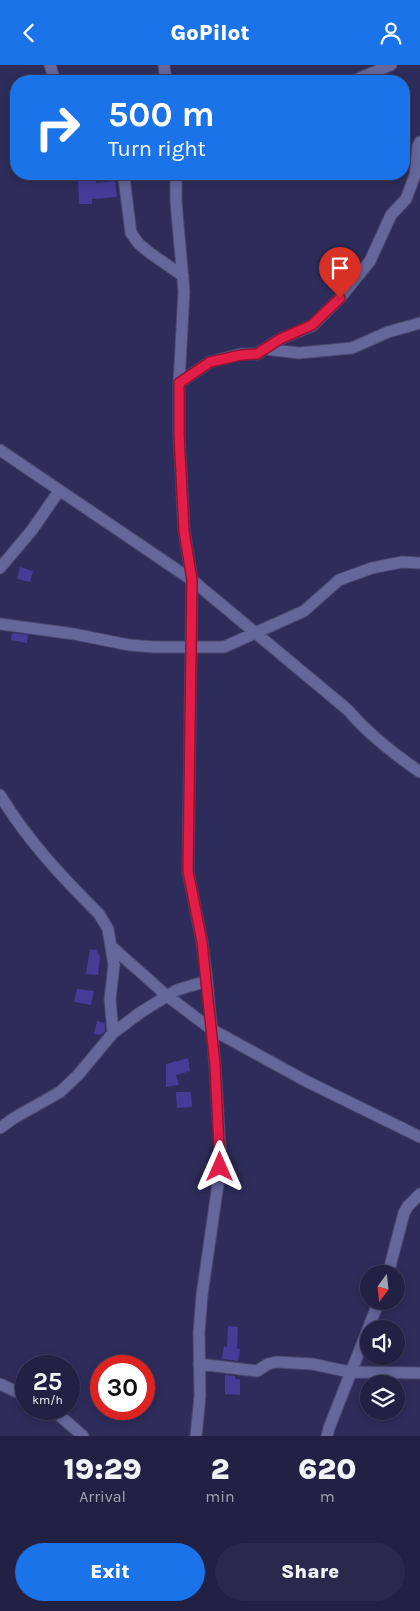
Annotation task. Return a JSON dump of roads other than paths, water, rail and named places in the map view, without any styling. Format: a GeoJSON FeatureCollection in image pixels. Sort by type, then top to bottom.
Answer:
{"type":"FeatureCollection","features":[{"type":"Feature","properties":{"kind":"street"},"geometry":{"type":"LineString","coordinates":[[367,75],[391,65]]}},
{"type":"Feature","properties":{"kind":"street"},"geometry":{"type":"LineString","coordinates":[[179,383],[210,362],[241,355],[257,354],[280,339],[312,325],[340,298],[370,261],[391,215],[406,199],[415,175],[420,142]]}},
{"type":"Feature","properties":{"kind":"street"},"geometry":{"type":"LineString","coordinates":[[124,180],[131,233],[150,253],[183,277]]}},
{"type":"Feature","properties":{"kind":"street"},"geometry":{"type":"LineString","coordinates":[[176,180],[176,202],[183,277],[179,434],[184,531],[192,580],[188,871],[202,942],[211,1029],[220,1167],[202,1295],[199,1364],[200,1396],[196,1436]]}},
{"type":"Feature","properties":{"kind":"street"},"geometry":{"type":"LineString","coordinates":[[265,349],[299,353],[352,348],[388,331],[420,323]]}},
{"type":"Feature","properties":{"kind":"street"},"geometry":{"type":"LineString","coordinates":[[0,450],[192,580],[348,710],[380,742],[420,772]]}},
{"type":"Feature","properties":{"kind":"street"},"geometry":{"type":"LineString","coordinates":[[0,568],[32,530],[58,491]]}},
{"type":"Feature","properties":{"kind":"street"},"geometry":{"type":"LineString","coordinates":[[0,624],[74,634],[129,645],[224,647],[304,611],[339,581],[347,577],[372,568],[402,562],[420,563]]}},
{"type":"Feature","properties":{"kind":"street"},"geometry":{"type":"LineString","coordinates":[[0,795],[27,835],[53,868],[99,914],[108,929],[112,945],[114,970],[110,999],[113,1033]]}},
{"type":"Feature","properties":{"kind":"street"},"geometry":{"type":"LineString","coordinates":[[112,945],[166,995],[211,1029],[304,1080],[420,1137]]}},
{"type":"Feature","properties":{"kind":"street"},"geometry":{"type":"LineString","coordinates":[[0,1128],[60,1092],[78,1075],[113,1033],[166,995],[177,989],[206,981]]}},
{"type":"Feature","properties":{"kind":"street"},"geometry":{"type":"LineString","coordinates":[[390,1265],[404,1213],[420,1194]]}},
{"type":"Feature","properties":{"kind":"street"},"geometry":{"type":"LineString","coordinates":[[327,1436],[375,1310]]}},
{"type":"Feature","properties":{"kind":"street"},"geometry":{"type":"LineString","coordinates":[[199,1364],[257,1371],[272,1363],[312,1364],[350,1372],[420,1373]]}},
{"type":"Feature","properties":{"kind":"street"},"geometry":{"type":"LineString","coordinates":[[0,1384],[15,1391]]}},
{"type":"Feature","properties":{"kind":"street"},"geometry":{"type":"LineString","coordinates":[[64,1420],[82,1436]]}}]}
